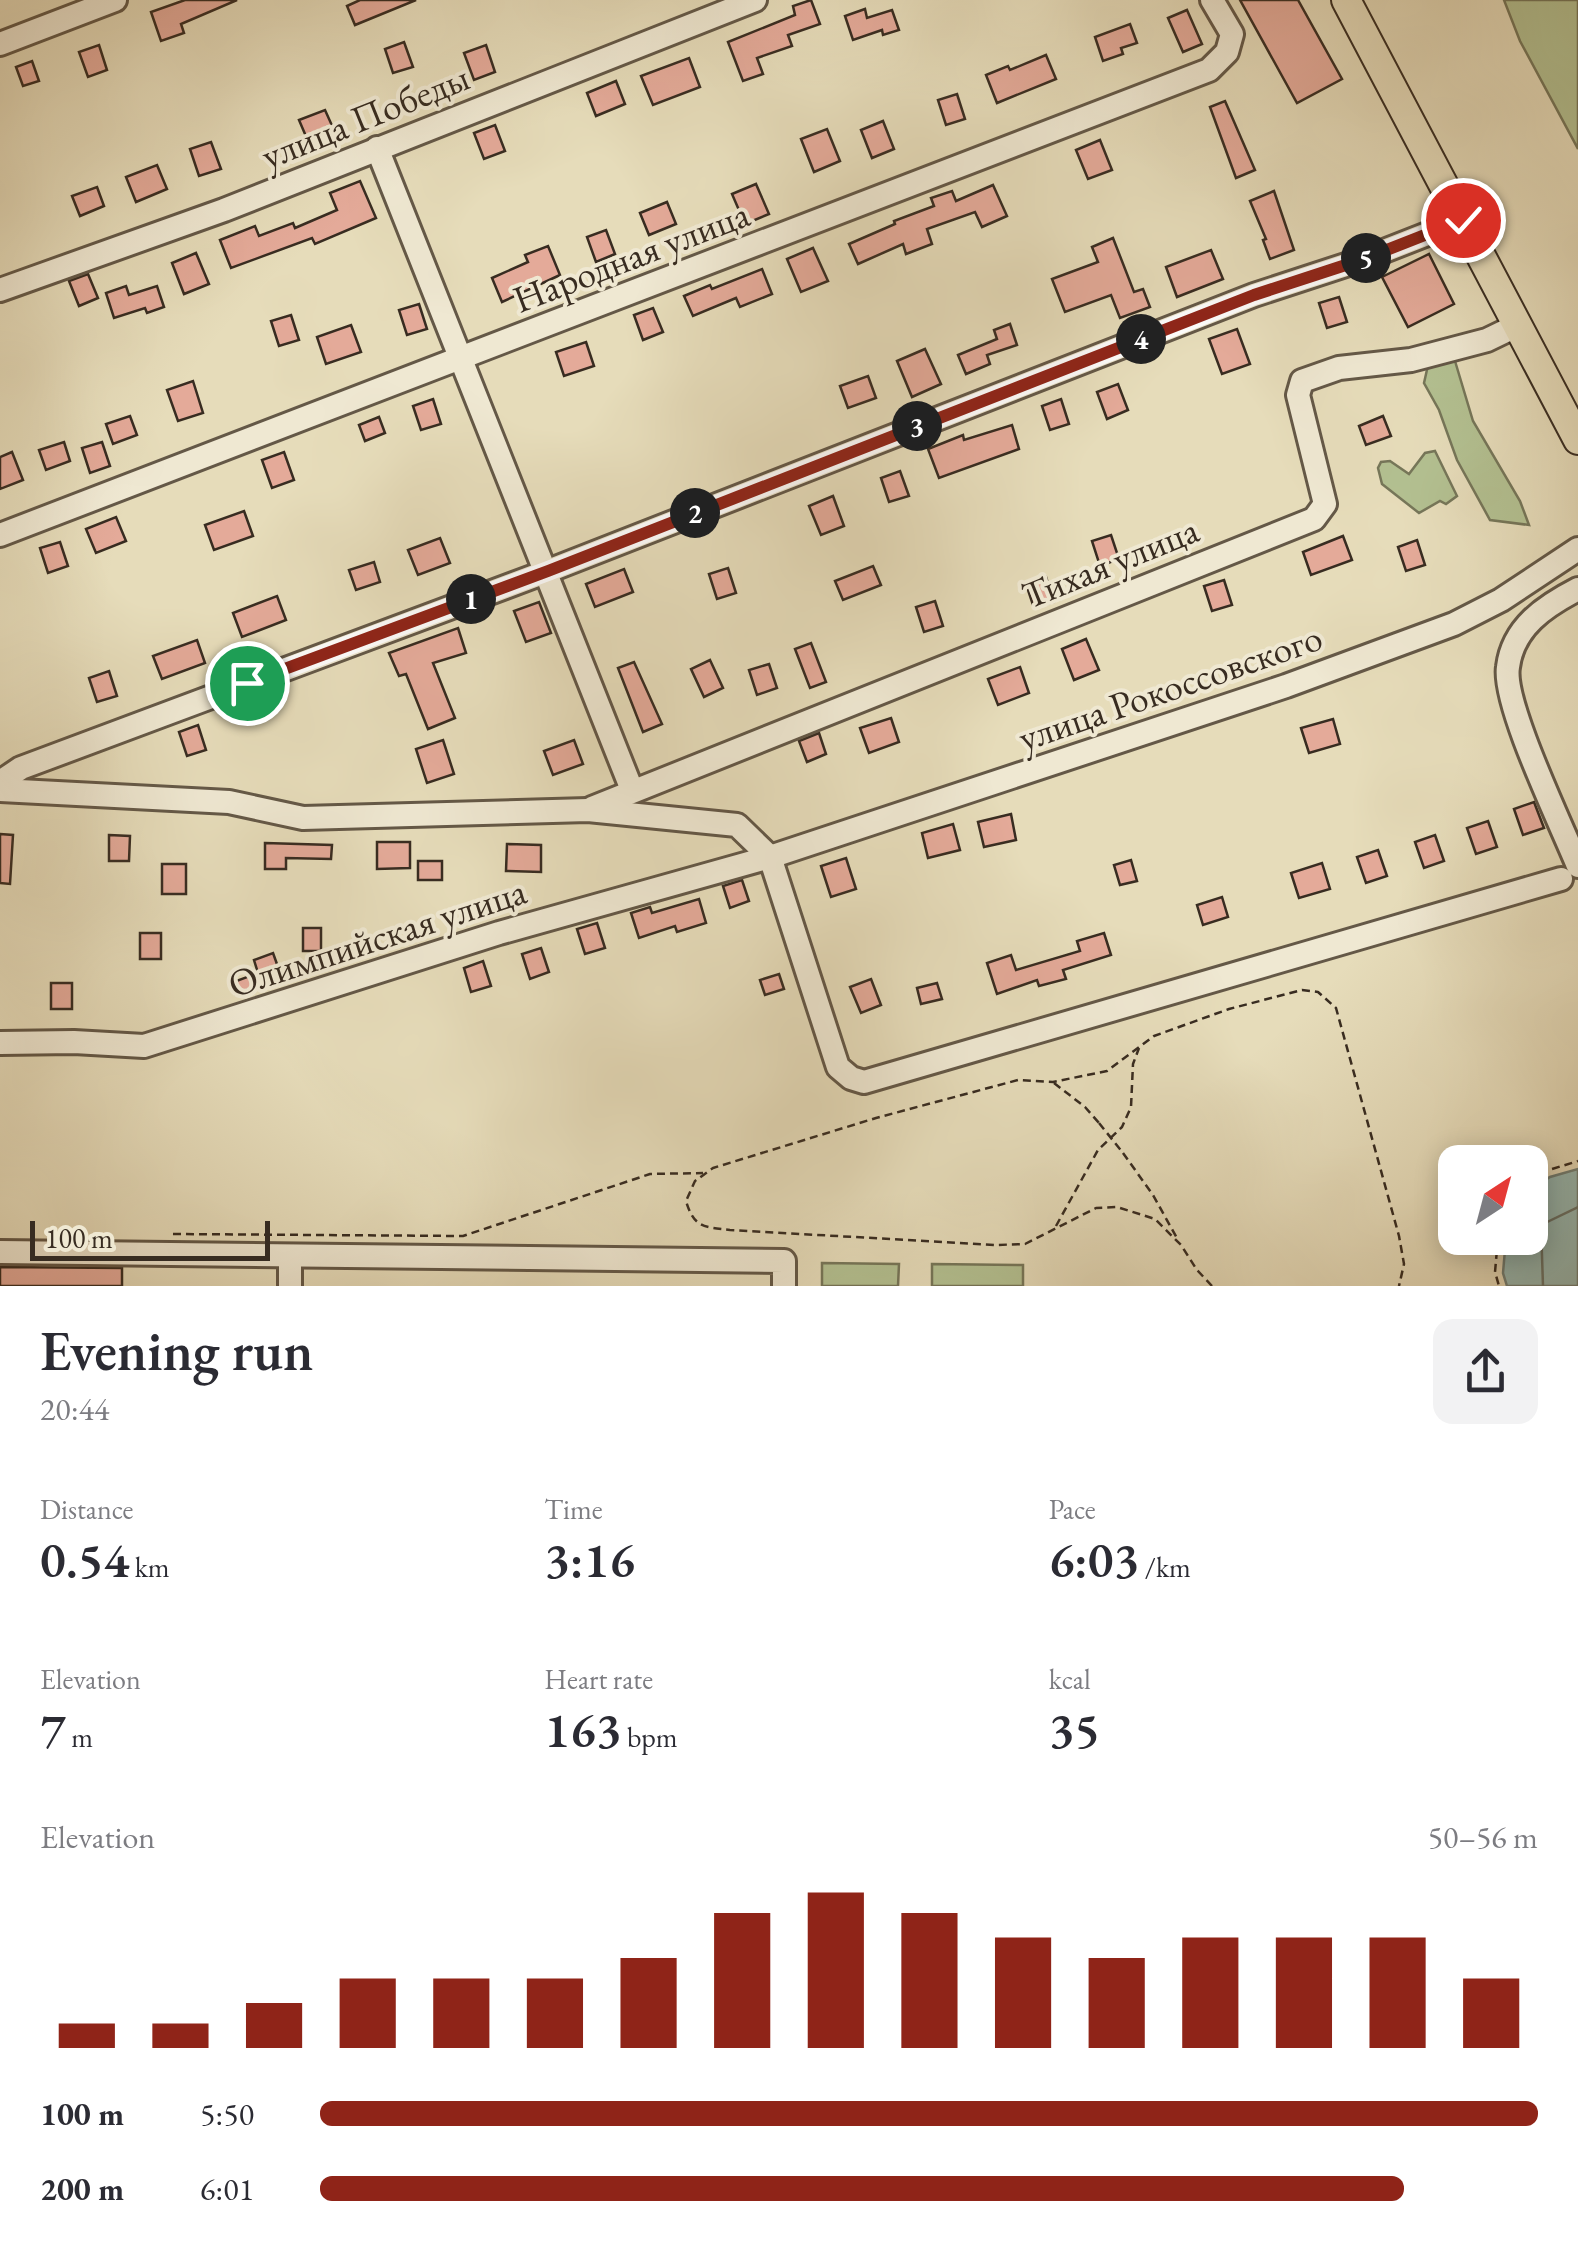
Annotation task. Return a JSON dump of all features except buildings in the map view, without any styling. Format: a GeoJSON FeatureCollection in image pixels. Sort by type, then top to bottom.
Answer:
{"type":"FeatureCollection","features":[{"type":"Feature","properties":{"kind":"main road"},"geometry":{"type":"LineString","coordinates":[[1346,0],[1578,440]]}},
{"type":"Feature","properties":{"kind":"street"},"geometry":{"type":"LineString","coordinates":[[0,44],[115,0]]}},
{"type":"Feature","properties":{"kind":"street","name":"улица Победы"},"geometry":{"type":"LineString","coordinates":[[0,290],[224,210],[755,0]]}},
{"type":"Feature","properties":{"kind":"street","name":"Народная улица"},"geometry":{"type":"LineString","coordinates":[[0,535],[1209,70],[1226,52],[1232,34],[1212,0]]}},
{"type":"Feature","properties":{"kind":"street"},"geometry":{"type":"LineString","coordinates":[[377,148],[632,790]]}},
{"type":"Feature","properties":{"kind":"street"},"geometry":{"type":"LineString","coordinates":[[0,782],[21,768],[548,571],[1254,295],[1361,260],[1463,220]]}},
{"type":"Feature","properties":{"kind":"street","name":"Тихая улица"},"geometry":{"type":"LineString","coordinates":[[588,810],[1314,519],[1325,504],[1298,395],[1302,381],[1340,368],[1411,360],[1487,340],[1518,325]]}},
{"type":"Feature","properties":{"kind":"street","name":"улица Рокоссовского"},"geometry":{"type":"LineString","coordinates":[[770,857],[1268,692],[1454,624],[1501,600],[1578,549]]}},
{"type":"Feature","properties":{"kind":"street"},"geometry":{"type":"LineString","coordinates":[[0,790],[229,802],[303,818],[588,810],[736,825],[770,857],[838,1067],[851,1078],[864,1082],[1570,873],[1510,700],[1508,668],[1522,630],[1549,604],[1578,589]]}},
{"type":"Feature","properties":{"kind":"street","name":"Олимпийская улица"},"geometry":{"type":"LineString","coordinates":[[0,1044],[74,1042],[144,1046],[499,932],[770,857]]}},
{"type":"Feature","properties":{"kind":"street"},"geometry":{"type":"LineString","coordinates":[[0,1252],[784,1262],[784,1286]]}},
{"type":"Feature","properties":{"kind":"street"},"geometry":{"type":"LineString","coordinates":[[290,1256],[290,1286]]}},
{"type":"Feature","properties":{"kind":"path"},"geometry":{"type":"LineString","coordinates":[[173,1254],[174,1232],[463,1236],[650,1174],[704,1173],[876,1118],[1018,1080],[1052,1082],[1108,1072],[1154,1036],[1229,1009],[1302,990],[1318,992],[1336,1008],[1399,1236],[1404,1264],[1399,1286]]}},
{"type":"Feature","properties":{"kind":"path"},"geometry":{"type":"LineString","coordinates":[[1056,1227],[1098,1150],[1122,1127],[1131,1107],[1134,1064],[1140,1044]]}},
{"type":"Feature","properties":{"kind":"path"},"geometry":{"type":"LineString","coordinates":[[1052,1082],[1085,1107],[1123,1152],[1197,1270],[1212,1286]]}},
{"type":"Feature","properties":{"kind":"path"},"geometry":{"type":"LineString","coordinates":[[1548,1170],[1578,1160]]}},
{"type":"Feature","properties":{"kind":"path"},"geometry":{"type":"LineString","coordinates":[[704,1173],[694,1181],[686,1200],[690,1216],[706,1227],[1025,1244],[1096,1208],[1118,1207],[1155,1219],[1181,1245]]}},
{"type":"Feature","properties":{"kind":"path"},"geometry":{"type":"LineString","coordinates":[[1496,1255],[1499,1286]]}},
{"type":"Feature","properties":{"kind":"green space"},"geometry":{"type":"Polygon","coordinates":[[[1504,0],[1578,0],[1578,149],[1520,41],[1504,0]]]}},
{"type":"Feature","properties":{"kind":"green space"},"geometry":{"type":"Polygon","coordinates":[[[1452,351],[1473,421],[1520,501],[1529,525],[1490,520],[1457,460],[1439,410],[1424,383],[1431,352],[1452,351]]]}},
{"type":"Feature","properties":{"kind":"green space"},"geometry":{"type":"Polygon","coordinates":[[[1435,451],[1457,496],[1419,513],[1382,484],[1378,468],[1381,462],[1390,461],[1409,474],[1425,453],[1435,451]]]}},
{"type":"Feature","properties":{"kind":"green space"},"geometry":{"type":"Polygon","coordinates":[[[822,1263],[899,1264],[898,1286],[822,1286],[822,1263]]]}},
{"type":"Feature","properties":{"kind":"green space"},"geometry":{"type":"Polygon","coordinates":[[[932,1264],[1023,1265],[1023,1286],[932,1286],[932,1264]]]}},
{"type":"Feature","properties":{"kind":"water"},"geometry":{"type":"Polygon","coordinates":[[[1578,1169],[1578,1286],[1507,1286],[1505,1255],[1548,1255],[1550,1177],[1578,1169]]]}},
{"type":"Feature","properties":{"kind":"route"},"geometry":{"type":"LineString","coordinates":[[247,683],[548,571],[1254,295],[1361,260],[1463,220]]}}]}
